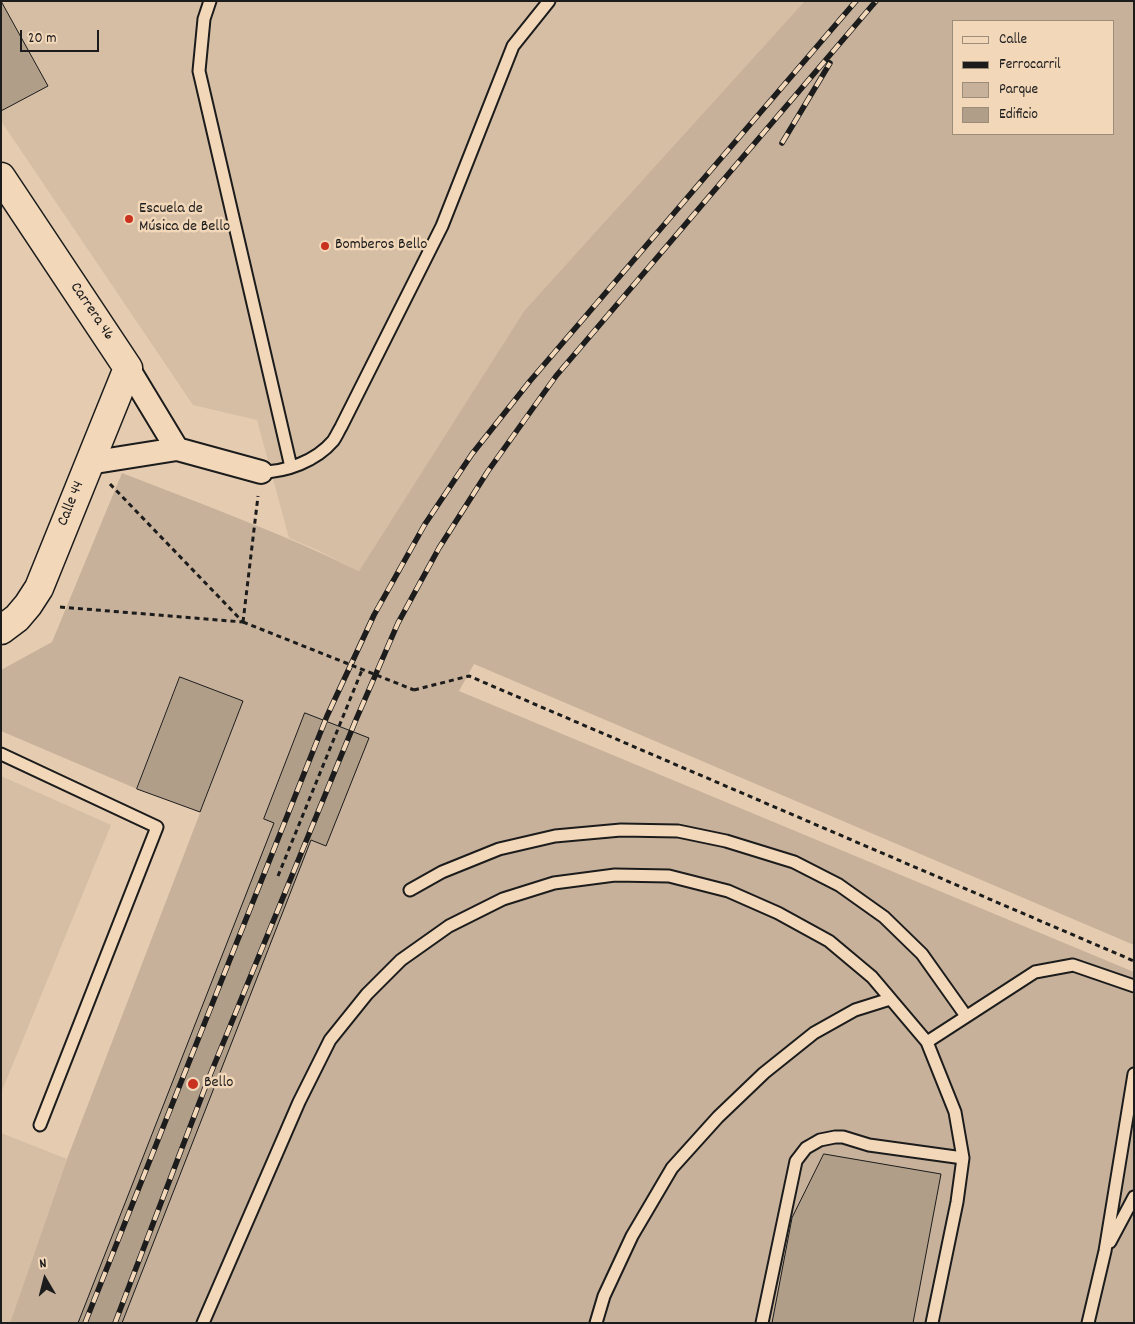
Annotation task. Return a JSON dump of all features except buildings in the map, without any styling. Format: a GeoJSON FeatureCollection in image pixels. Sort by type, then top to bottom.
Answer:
{"type":"FeatureCollection","features":[{"type":"Feature","properties":{"kind":"street","name":"Carrera 46"},"geometry":{"type":"LineString","coordinates":[[3,185],[128,368],[177,449]]}},
{"type":"Feature","properties":{"kind":"street","name":"Calle 44"},"geometry":{"type":"LineString","coordinates":[[1,630],[17,618],[38,588],[128,368]]}},
{"type":"Feature","properties":{"kind":"street"},"geometry":{"type":"LineString","coordinates":[[89,463],[177,449],[261,472]]}},
{"type":"Feature","properties":{"kind":"lane"},"geometry":{"type":"LineString","coordinates":[[210,1],[204,19],[198,70],[290,467]]}},
{"type":"Feature","properties":{"kind":"lane"},"geometry":{"type":"LineString","coordinates":[[261,472],[272,472],[290,467],[313,457],[332,441],[341,427],[442,226],[513,46],[549,1]]}},
{"type":"Feature","properties":{"kind":"lane"},"geometry":{"type":"LineString","coordinates":[[1,754],[156,827],[40,1125]]}},
{"type":"Feature","properties":{"kind":"lane"},"geometry":{"type":"LineString","coordinates":[[410,890],[442,872],[498,849],[555,836],[621,830],[678,831],[726,841],[794,862],[839,885],[884,916],[922,954],[966,1016]]}},
{"type":"Feature","properties":{"kind":"lane"},"geometry":{"type":"LineString","coordinates":[[203,1323],[299,1102],[330,1040],[367,994],[401,960],[449,926],[502,899],[554,882],[615,875],[670,876],[728,891],[778,913],[829,941],[872,977],[927,1042],[955,1112],[963,1158],[958,1202],[932,1323]]}},
{"type":"Feature","properties":{"kind":"lane"},"geometry":{"type":"LineString","coordinates":[[927,1042],[1035,972],[1073,965],[1134,986]]}},
{"type":"Feature","properties":{"kind":"lane"},"geometry":{"type":"LineString","coordinates":[[596,1323],[604,1296],[632,1236],[678,1161],[718,1117],[764,1073],[814,1033],[855,1010],[890,999]]}},
{"type":"Feature","properties":{"kind":"lane"},"geometry":{"type":"LineString","coordinates":[[1088,1323],[1105,1251],[1134,1074]]}},
{"type":"Feature","properties":{"kind":"lane"},"geometry":{"type":"LineString","coordinates":[[762,1323],[796,1160],[806,1148],[820,1140],[843,1137],[869,1145],[963,1158]]}},
{"type":"Feature","properties":{"kind":"lane"},"geometry":{"type":"LineString","coordinates":[[1105,1251],[1134,1197]]}},
{"type":"Feature","properties":{"kind":"path"},"geometry":{"type":"LineString","coordinates":[[89,463],[243,622]]}},
{"type":"Feature","properties":{"kind":"path"},"geometry":{"type":"LineString","coordinates":[[243,622],[261,472]]}},
{"type":"Feature","properties":{"kind":"path"},"geometry":{"type":"LineString","coordinates":[[28,604],[243,622],[414,690],[469,676],[1134,961]]}},
{"type":"Feature","properties":{"kind":"path"},"geometry":{"type":"LineString","coordinates":[[278,876],[362,670]]}},
{"type":"Feature","properties":{"kind":"shaded area"},"geometry":{"type":"Polygon","coordinates":[[[1,1],[809,1],[524,311],[359,571],[289,538],[257,420],[193,405],[1,121],[1,1]]]}},
{"type":"Feature","properties":{"kind":"shaded area"},"geometry":{"type":"Polygon","coordinates":[[[1,776],[111,825],[1,1093],[1,776]]]}},
{"type":"Feature","properties":{"kind":"shaded area"},"geometry":{"type":"Polygon","coordinates":[[[1,1133],[67,1159],[10,1323],[1,1323],[1,1133]]]}},
{"type":"Feature","properties":{"kind":"green space"},"geometry":{"type":"Polygon","coordinates":[[[805,1],[1134,1],[1134,945],[474,664],[459,691],[1134,972],[1134,1323],[10,1323],[67,1159],[243,701],[180,677],[137,789],[1,731],[1,670],[52,642],[122,473],[271,531],[359,571],[524,311],[805,1]]]}},
{"type":"Feature","properties":{"kind":"railway"},"geometry":{"type":"LineString","coordinates":[[85,1323],[327,716],[374,615],[425,524],[472,454],[530,381],[856,1]]}},
{"type":"Feature","properties":{"kind":"railway"},"geometry":{"type":"LineString","coordinates":[[115,1323],[208,1080],[355,722],[398,623],[439,548],[488,471],[556,376],[876,1]]}},
{"type":"Feature","properties":{"kind":"railway"},"geometry":{"type":"LineString","coordinates":[[782,143],[830,63]]}},
{"type":"Feature","properties":{"kind":"place","name":"Escuela de Música de Bello"},"geometry":{"type":"Point","coordinates":[129,219]}},
{"type":"Feature","properties":{"kind":"place","name":"Bomberos Bello"},"geometry":{"type":"Point","coordinates":[325,246]}},
{"type":"Feature","properties":{"kind":"place","name":"Bello"},"geometry":{"type":"Point","coordinates":[193,1084]}}]}
